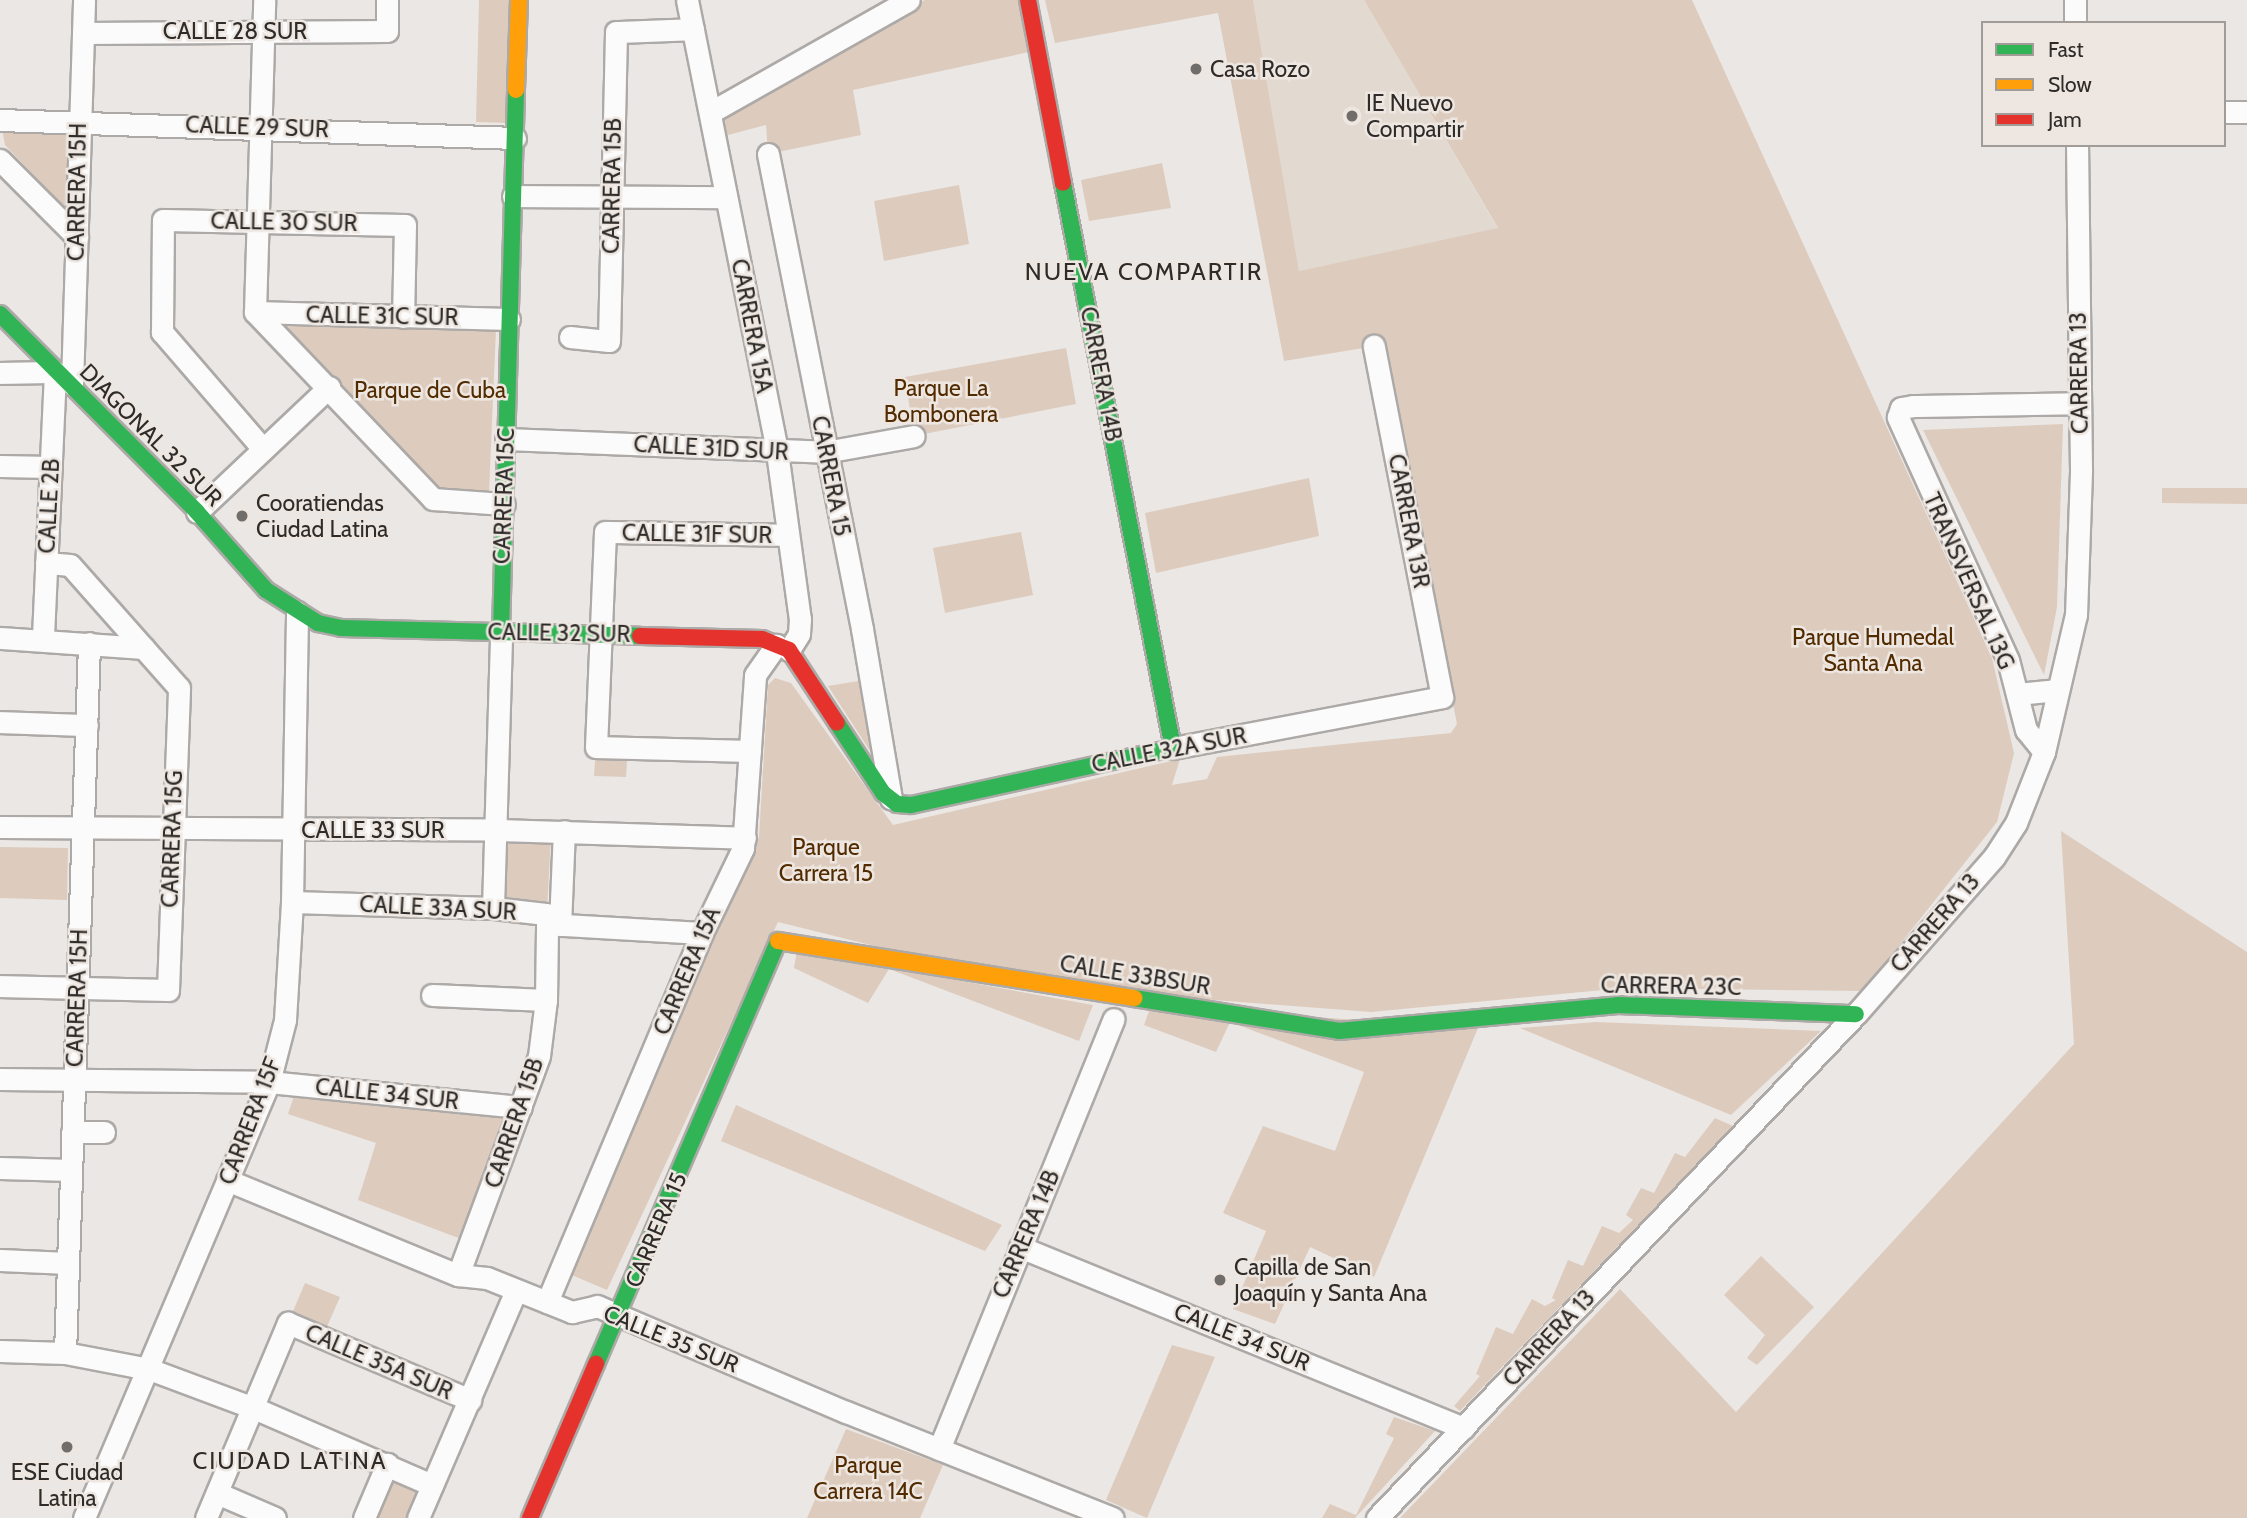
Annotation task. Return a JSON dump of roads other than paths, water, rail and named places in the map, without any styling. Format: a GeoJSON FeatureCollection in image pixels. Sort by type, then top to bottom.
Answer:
{"type":"FeatureCollection","features":[{"type":"Feature","properties":{"kind":"street","name":"CARRERA 15H"},"geometry":{"type":"LineString","coordinates":[[64,378],[77,237],[77,121],[84,0]]}},
{"type":"Feature","properties":{"kind":"street"},"geometry":{"type":"LineString","coordinates":[[264,0],[255,313],[329,387],[433,499],[505,504]]}},
{"type":"Feature","properties":{"kind":"street","name":"CALLE 28 SUR"},"geometry":{"type":"LineString","coordinates":[[83,33],[387,31],[387,0]]}},
{"type":"Feature","properties":{"kind":"street","name":"CARRERA 15C"},"geometry":{"type":"LineString","coordinates":[[493,908],[519,0]]}},
{"type":"Feature","properties":{"kind":"street","name":"CARRERA 15A"},"geometry":{"type":"LineString","coordinates":[[547,1302],[702,933],[745,838],[755,675],[799,634],[800,619],[777,452],[687,0]]}},
{"type":"Feature","properties":{"kind":"street"},"geometry":{"type":"LineString","coordinates":[[711,112],[909,0]]}},
{"type":"Feature","properties":{"kind":"street","name":"CARRERA 14B"},"geometry":{"type":"LineString","coordinates":[[1028,0],[1173,748]]}},
{"type":"Feature","properties":{"kind":"street"},"geometry":{"type":"LineString","coordinates":[[2075,0],[2075,21]]}},
{"type":"Feature","properties":{"kind":"street","name":"CARRERA 15B"},"geometry":{"type":"LineString","coordinates":[[570,337],[609,341],[616,32],[693,29]]}},
{"type":"Feature","properties":{"kind":"street"},"geometry":{"type":"LineString","coordinates":[[2226,112],[2247,112]]}},
{"type":"Feature","properties":{"kind":"street","name":"CALLE 29 SUR"},"geometry":{"type":"LineString","coordinates":[[0,120],[515,138]]}},
{"type":"Feature","properties":{"kind":"street","name":"CARRERA 13"},"geometry":{"type":"LineString","coordinates":[[1377,1518],[1856,1014],[1994,857],[2016,823],[2044,752],[2076,615],[2080,403],[2077,147]]}},
{"type":"Feature","properties":{"kind":"street","name":"CARRERA 15"},"geometry":{"type":"LineString","coordinates":[[768,154],[894,801]]}},
{"type":"Feature","properties":{"kind":"street"},"geometry":{"type":"LineString","coordinates":[[0,160],[77,237]]}},
{"type":"Feature","properties":{"kind":"street"},"geometry":{"type":"LineString","coordinates":[[513,196],[726,197]]}},
{"type":"Feature","properties":{"kind":"street","name":"CALLE 30 SUR"},"geometry":{"type":"LineString","coordinates":[[263,449],[162,332],[163,220],[405,225],[403,317]]}},
{"type":"Feature","properties":{"kind":"street","name":"CALLE 31C SUR"},"geometry":{"type":"LineString","coordinates":[[255,313],[509,319]]}},
{"type":"Feature","properties":{"kind":"street","name":"DIAGONAL 32 SUR"},"geometry":{"type":"LineString","coordinates":[[0,314],[197,512],[266,590],[297,612]]}},
{"type":"Feature","properties":{"kind":"street","name":"CARRERA 13R"},"geometry":{"type":"LineString","coordinates":[[1374,346],[1442,697]]}},
{"type":"Feature","properties":{"kind":"street"},"geometry":{"type":"LineString","coordinates":[[0,373],[64,378]]}},
{"type":"Feature","properties":{"kind":"street","name":"CALLE 2B"},"geometry":{"type":"LineString","coordinates":[[43,639],[51,467],[64,378]]}},
{"type":"Feature","properties":{"kind":"street"},"geometry":{"type":"LineString","coordinates":[[197,512],[329,387]]}},
{"type":"Feature","properties":{"kind":"street","name":"TRANSVERSAL 13G"},"geometry":{"type":"LineString","coordinates":[[2044,752],[2026,730],[2008,660],[1902,432],[1901,408],[2080,403]]}},
{"type":"Feature","properties":{"kind":"street","name":"CALLE 31D SUR"},"geometry":{"type":"LineString","coordinates":[[506,439],[825,452],[914,436]]}},
{"type":"Feature","properties":{"kind":"street"},"geometry":{"type":"LineString","coordinates":[[0,466],[51,467]]}},
{"type":"Feature","properties":{"kind":"street","name":"CALLE 31F SUR"},"geometry":{"type":"LineString","coordinates":[[599,635],[605,532],[788,535]]}},
{"type":"Feature","properties":{"kind":"street"},"geometry":{"type":"LineString","coordinates":[[46,563],[70,565],[144,648]]}},
{"type":"Feature","properties":{"kind":"street","name":"CALLE 32 SUR"},"geometry":{"type":"LineString","coordinates":[[297,612],[341,628],[599,635],[732,635],[782,648]]}},
{"type":"Feature","properties":{"kind":"street","name":"CARRERA 15F"},"geometry":{"type":"LineString","coordinates":[[84,1518],[269,1082],[285,1020],[292,902],[297,612]]}},
{"type":"Feature","properties":{"kind":"street"},"geometry":{"type":"LineString","coordinates":[[599,635],[596,747],[750,751]]}},
{"type":"Feature","properties":{"kind":"street"},"geometry":{"type":"LineString","coordinates":[[0,638],[144,648]]}},
{"type":"Feature","properties":{"kind":"street","name":"CARRERA 15H"},"geometry":{"type":"LineString","coordinates":[[65,1353],[89,643]]}},
{"type":"Feature","properties":{"kind":"street","name":"CARRERA 15G"},"geometry":{"type":"LineString","coordinates":[[77,988],[168,990],[171,829],[179,688],[144,648]]}},
{"type":"Feature","properties":{"kind":"street"},"geometry":{"type":"LineString","coordinates":[[782,648],[894,801]]}},
{"type":"Feature","properties":{"kind":"street"},"geometry":{"type":"LineString","coordinates":[[2017,694],[2058,690]]}},
{"type":"Feature","properties":{"kind":"street","name":"CALLE 32A SUR"},"geometry":{"type":"LineString","coordinates":[[894,801],[911,805],[1173,748],[1442,697]]}},
{"type":"Feature","properties":{"kind":"street"},"geometry":{"type":"LineString","coordinates":[[0,722],[87,725]]}},
{"type":"Feature","properties":{"kind":"street","name":"CALLE 33 SUR"},"geometry":{"type":"LineString","coordinates":[[0,827],[564,831],[745,838]]}},
{"type":"Feature","properties":{"kind":"street","name":"CARRERA 15B"},"geometry":{"type":"LineString","coordinates":[[458,1275],[539,1056],[564,831]]}},
{"type":"Feature","properties":{"kind":"street","name":"CALLE 33A SUR"},"geometry":{"type":"LineString","coordinates":[[292,902],[493,908],[546,914],[554,924],[702,933]]}},
{"type":"Feature","properties":{"kind":"street","name":"CARRERA 15"},"geometry":{"type":"LineString","coordinates":[[530,1518],[619,1316],[778,940]]}},
{"type":"Feature","properties":{"kind":"street","name":"CALLE 33BSUR"},"geometry":{"type":"LineString","coordinates":[[778,940],[1339,1031],[1487,1019]]}},
{"type":"Feature","properties":{"kind":"street"},"geometry":{"type":"LineString","coordinates":[[0,986],[77,988]]}},
{"type":"Feature","properties":{"kind":"street"},"geometry":{"type":"LineString","coordinates":[[432,995],[546,1000]]}},
{"type":"Feature","properties":{"kind":"street","name":"CARRERA 23C"},"geometry":{"type":"LineString","coordinates":[[1487,1019],[1618,1005],[1856,1014]]}},
{"type":"Feature","properties":{"kind":"street","name":"CARRERA 14B"},"geometry":{"type":"LineString","coordinates":[[939,1449],[1114,1019]]}},
{"type":"Feature","properties":{"kind":"street","name":"CALLE 34 SUR"},"geometry":{"type":"LineString","coordinates":[[0,1079],[269,1082],[522,1107]]}},
{"type":"Feature","properties":{"kind":"street"},"geometry":{"type":"LineString","coordinates":[[72,1132],[104,1132]]}},
{"type":"Feature","properties":{"kind":"street"},"geometry":{"type":"LineString","coordinates":[[0,1168],[71,1170]]}},
{"type":"Feature","properties":{"kind":"street","name":"CALLE 35 SUR"},"geometry":{"type":"LineString","coordinates":[[227,1180],[458,1275],[487,1278],[572,1312],[597,1306],[1112,1518]]}},
{"type":"Feature","properties":{"kind":"street","name":"CALLE 34 SUR"},"geometry":{"type":"LineString","coordinates":[[1020,1247],[1464,1429]]}},
{"type":"Feature","properties":{"kind":"street"},"geometry":{"type":"LineString","coordinates":[[0,1261],[68,1263]]}},
{"type":"Feature","properties":{"kind":"street"},"geometry":{"type":"LineString","coordinates":[[418,1518],[516,1290]]}},
{"type":"Feature","properties":{"kind":"street","name":"CALLE 35A SUR"},"geometry":{"type":"LineString","coordinates":[[254,1408],[288,1323],[470,1400]]}},
{"type":"Feature","properties":{"kind":"street"},"geometry":{"type":"LineString","coordinates":[[0,1351],[65,1353],[149,1369],[254,1408],[432,1485]]}},
{"type":"Feature","properties":{"kind":"street"},"geometry":{"type":"LineString","coordinates":[[205,1518],[254,1408]]}},
{"type":"Feature","properties":{"kind":"street"},"geometry":{"type":"LineString","coordinates":[[364,1518],[387,1464]]}},
{"type":"Feature","properties":{"kind":"street"},"geometry":{"type":"LineString","coordinates":[[217,1493],[275,1518]]}},
{"type":"Feature","properties":{"kind":"place","name":"Casa Rozo"},"geometry":{"type":"Point","coordinates":[1196,69]}},
{"type":"Feature","properties":{"kind":"place","name":"IE Nuevo Compartir"},"geometry":{"type":"Point","coordinates":[1352,116]}},
{"type":"Feature","properties":{"kind":"place","name":"Cooratiendas Ciudad Latina"},"geometry":{"type":"Point","coordinates":[242,516]}},
{"type":"Feature","properties":{"kind":"place","name":"Capilla de San Joaquín y Santa Ana"},"geometry":{"type":"Point","coordinates":[1220,1280]}},
{"type":"Feature","properties":{"kind":"place","name":"ESE Ciudad Latina"},"geometry":{"type":"Point","coordinates":[67,1447]}},
{"type":"Feature","properties":{"kind":"district","name":"NUEVA COMPARTIR"},"geometry":{"type":"Point","coordinates":[1144,272]}},
{"type":"Feature","properties":{"kind":"district","name":"CIUDAD LATINA"},"geometry":{"type":"Point","coordinates":[290,1461]}},
{"type":"Feature","properties":{"kind":"park label","name":"Parque de Cuba"},"geometry":{"type":"Point","coordinates":[430,390]}},
{"type":"Feature","properties":{"kind":"park label","name":"Parque La Bombonera"},"geometry":{"type":"Point","coordinates":[941,401]}},
{"type":"Feature","properties":{"kind":"park label","name":"Parque Humedal Santa Ana"},"geometry":{"type":"Point","coordinates":[1873,650]}},
{"type":"Feature","properties":{"kind":"park label","name":"Parque Carrera 15"},"geometry":{"type":"Point","coordinates":[826,860]}},
{"type":"Feature","properties":{"kind":"park label","name":"Parque Carrera 14C"},"geometry":{"type":"Point","coordinates":[868,1478]}}]}
